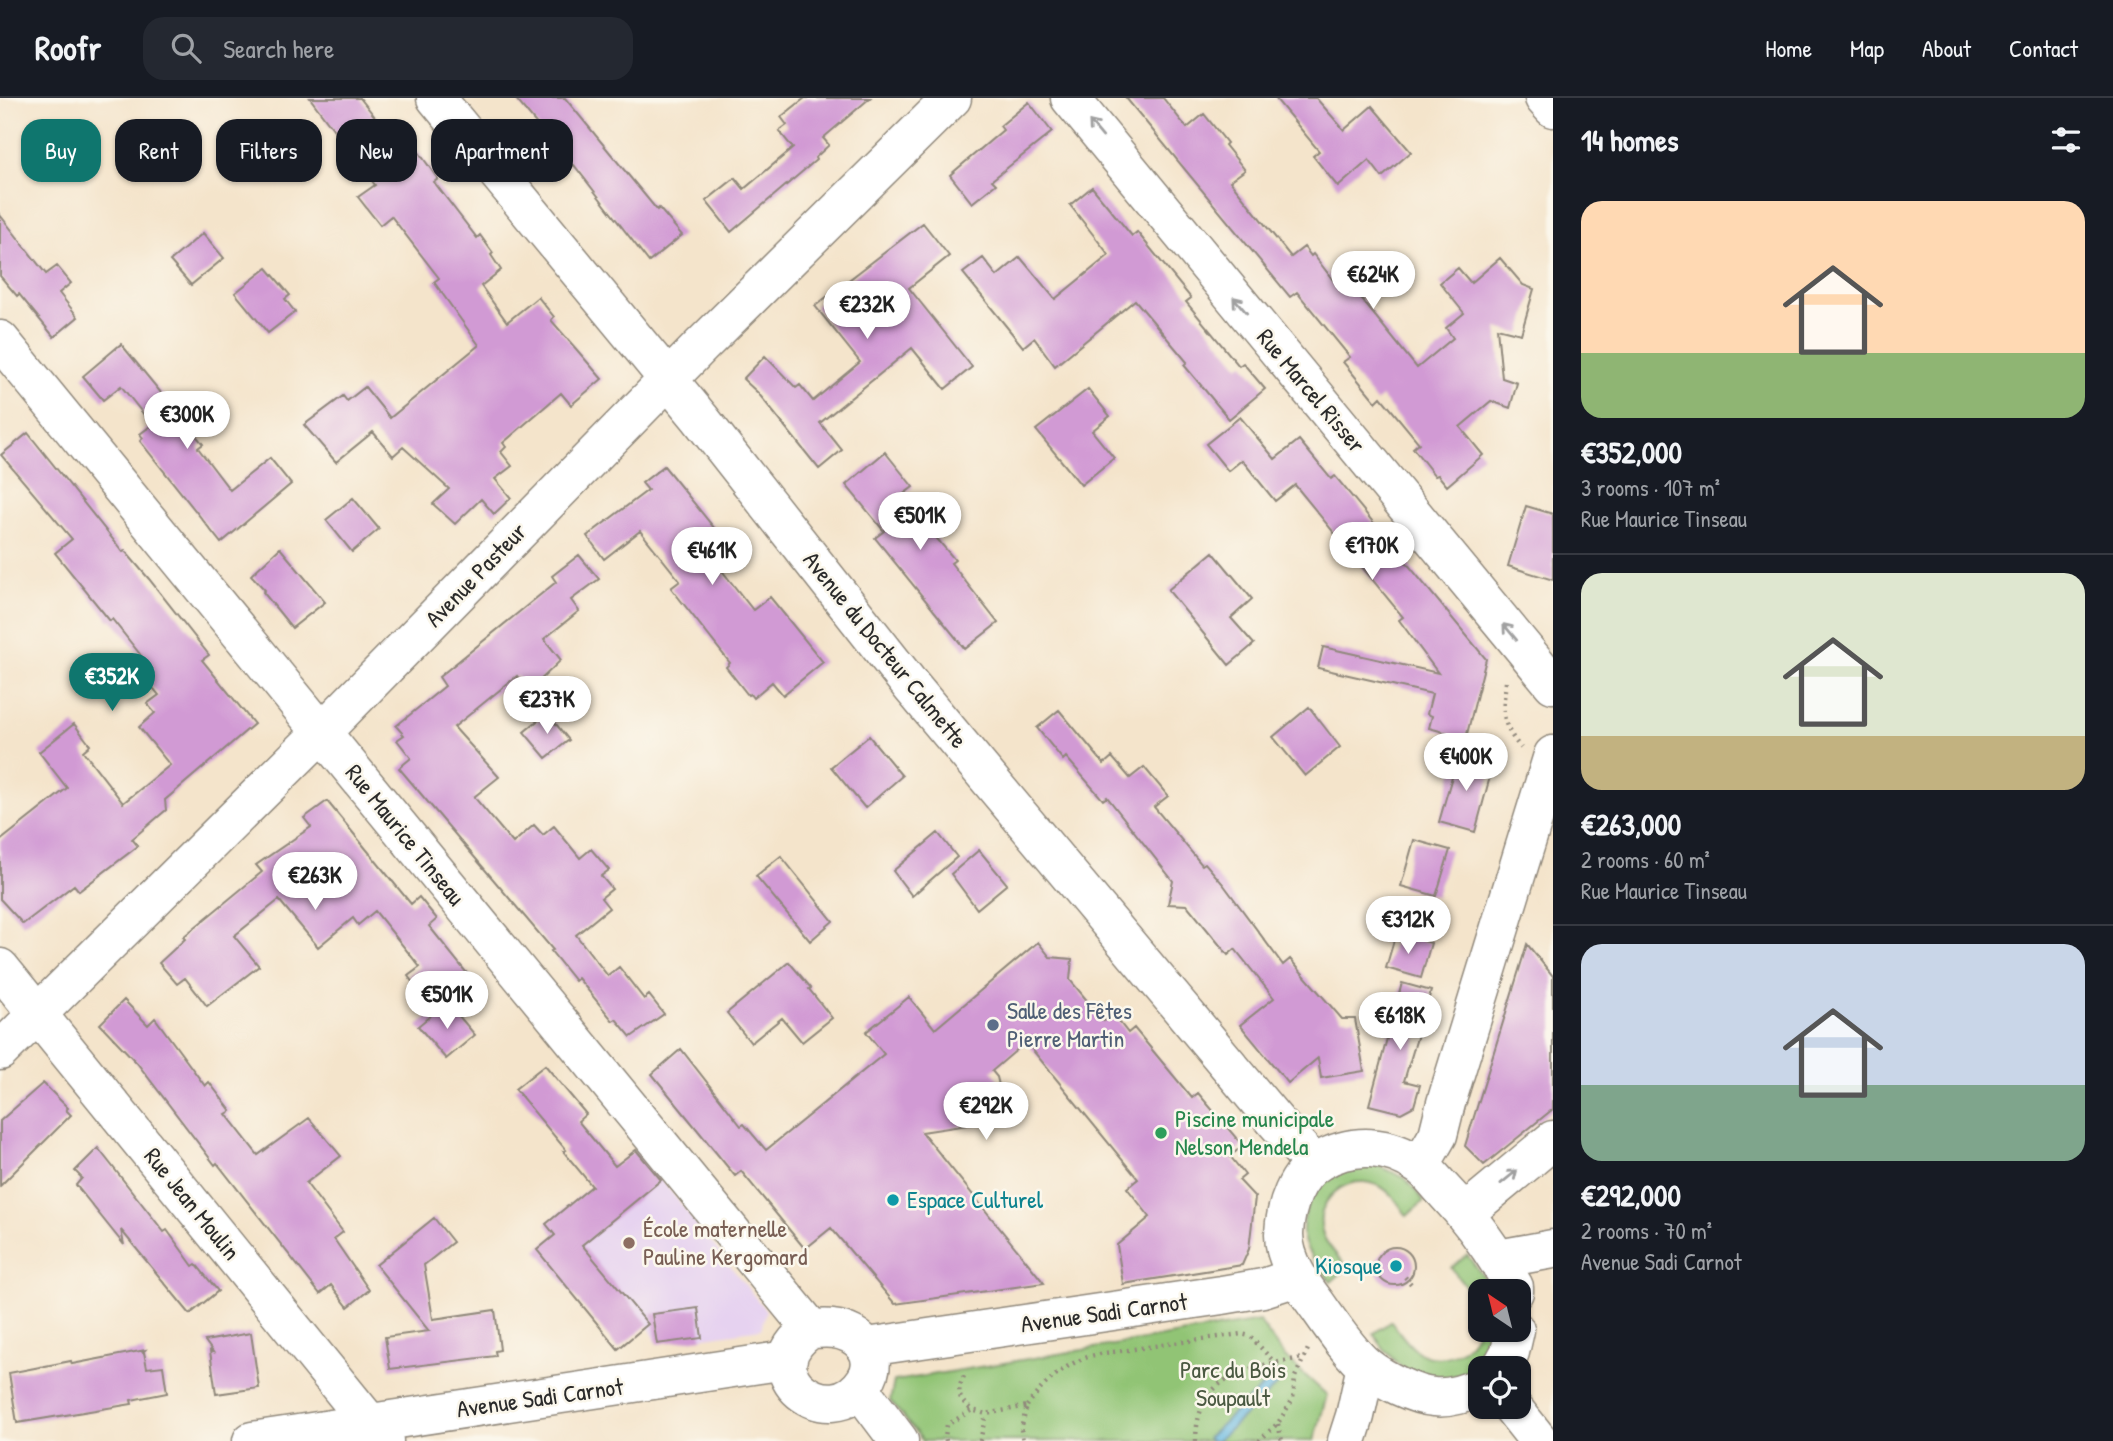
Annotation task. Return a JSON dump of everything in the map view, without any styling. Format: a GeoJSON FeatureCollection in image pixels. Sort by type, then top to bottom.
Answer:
{"type":"FeatureCollection","features":[{"type":"Feature","properties":{"kind":"street","name":"Avenue du Docteur Calmette"},"geometry":{"type":"LineString","coordinates":[[436,98],[668,379],[911,686],[1314,1164]]}},
{"type":"Feature","properties":{"kind":"street","name":"Avenue Pasteur"},"geometry":{"type":"LineString","coordinates":[[0,1051],[321,733],[668,379],[952,98]]}},
{"type":"Feature","properties":{"kind":"street","name":"Rue Marcel Risser"},"geometry":{"type":"LineString","coordinates":[[1070,98],[1553,684]]}},
{"type":"Feature","properties":{"kind":"street"},"geometry":{"type":"LineString","coordinates":[[1544,98],[1553,108]]}},
{"type":"Feature","properties":{"kind":"street","name":"Rue Maurice Tinseau"},"geometry":{"type":"LineString","coordinates":[[0,340],[811,1329]]}},
{"type":"Feature","properties":{"kind":"street"},"geometry":{"type":"LineString","coordinates":[[1420,1166],[1438,1135],[1553,755]]}},
{"type":"Feature","properties":{"kind":"street","name":"Rue Jean Moulin"},"geometry":{"type":"LineString","coordinates":[[0,968],[377,1433]]}},
{"type":"Feature","properties":{"kind":"street"},"geometry":{"type":"LineString","coordinates":[[1465,1213],[1553,1140]]}},
{"type":"Feature","properties":{"kind":"street"},"geometry":{"type":"LineString","coordinates":[[1468,1392],[1434,1397],[1397,1386],[1366,1366],[1332,1326],[1297,1277],[1286,1249],[1284,1234],[1293,1193],[1301,1178],[1314,1164],[1334,1153],[1351,1148],[1371,1146],[1396,1153],[1420,1166],[1465,1213],[1506,1275],[1553,1249]]}},
{"type":"Feature","properties":{"kind":"street","name":"Avenue Sadi Carnot"},"geometry":{"type":"LineString","coordinates":[[867,1347],[1222,1295],[1263,1288],[1297,1277]]}},
{"type":"Feature","properties":{"kind":"street"},"geometry":{"type":"LineString","coordinates":[[811,1329],[832,1329],[852,1334],[867,1347],[871,1361],[869,1376],[860,1389],[847,1399],[831,1402],[814,1400],[800,1391],[790,1377],[786,1360],[791,1348],[811,1329]]}},
{"type":"Feature","properties":{"kind":"street","name":"Avenue Sadi Carnot"},"geometry":{"type":"LineString","coordinates":[[251,1441],[377,1433],[786,1360]]}},
{"type":"Feature","properties":{"kind":"street"},"geometry":{"type":"LineString","coordinates":[[1347,1441],[1366,1366]]}},
{"type":"Feature","properties":{"kind":"street"},"geometry":{"type":"LineString","coordinates":[[860,1389],[899,1441]]}},
{"type":"Feature","properties":{"kind":"street"},"geometry":{"type":"LineString","coordinates":[[1522,1419],[1539,1441]]}},
{"type":"Feature","properties":{"kind":"path"},"geometry":{"type":"LineString","coordinates":[[1405,1277],[1412,1284]]}},
{"type":"Feature","properties":{"kind":"path"},"geometry":{"type":"LineString","coordinates":[[1023,1441],[1021,1429],[1027,1406],[1049,1380],[1086,1357],[1241,1334],[1250,1336],[1275,1363]]}},
{"type":"Feature","properties":{"kind":"path"},"geometry":{"type":"LineString","coordinates":[[1259,1441],[1278,1423],[1293,1399],[1295,1377],[1309,1348]]}},
{"type":"Feature","properties":{"kind":"path"},"geometry":{"type":"LineString","coordinates":[[1196,1441],[1200,1407],[1213,1390],[1230,1375],[1253,1367],[1302,1358]]}},
{"type":"Feature","properties":{"kind":"path"},"geometry":{"type":"LineString","coordinates":[[964,1376],[959,1386],[959,1395],[964,1405],[972,1410],[986,1414],[1027,1406]]}},
{"type":"Feature","properties":{"kind":"path"},"geometry":{"type":"LineString","coordinates":[[946,1441],[947,1425],[972,1410]]}},
{"type":"Feature","properties":{"kind":"path"},"geometry":{"type":"LineString","coordinates":[[980,1441],[986,1414]]}},
{"type":"Feature","properties":{"kind":"path"},"geometry":{"type":"LineString","coordinates":[[1278,1423],[1282,1441]]}},
{"type":"Feature","properties":{"kind":"shaded area","name":"École maternelle Pauline Kergomard"},"geometry":{"type":"Polygon","coordinates":[[[637,1149],[766,1311],[761,1329],[657,1344],[648,1325],[618,1349],[537,1250],[555,1235],[546,1224],[637,1149]]]}},
{"type":"Feature","properties":{"kind":"green space"},"geometry":{"type":"Polygon","coordinates":[[[1365,1159],[1405,1178],[1424,1201],[1407,1216],[1389,1193],[1369,1183],[1356,1182],[1335,1192],[1322,1212],[1321,1224],[1326,1241],[1347,1268],[1331,1282],[1311,1256],[1303,1237],[1308,1203],[1313,1185],[1365,1159]]]}},
{"type":"Feature","properties":{"kind":"green space"},"geometry":{"type":"Polygon","coordinates":[[[1467,1255],[1485,1279],[1468,1279],[1468,1289],[1451,1268],[1467,1255]]]}},
{"type":"Feature","properties":{"kind":"green space","name":"Parc du Bois Soupault"},"geometry":{"type":"Polygon","coordinates":[[[1259,1321],[1285,1357],[1327,1395],[1314,1441],[923,1441],[890,1401],[894,1381],[1259,1321]]]}},
{"type":"Feature","properties":{"kind":"green space"},"geometry":{"type":"Polygon","coordinates":[[[1391,1321],[1412,1346],[1430,1357],[1451,1355],[1469,1344],[1493,1342],[1484,1356],[1468,1356],[1468,1370],[1465,1372],[1444,1377],[1422,1376],[1402,1367],[1373,1334],[1391,1321]]]}},
{"type":"Feature","properties":{"kind":"water"},"geometry":{"type":"Polygon","coordinates":[[[1278,1372],[1284,1379],[1217,1441],[1207,1438],[1278,1372]]]}},
{"type":"Feature","properties":{"kind":"building"},"geometry":{"type":"Polygon","coordinates":[[[310,98],[360,98],[377,119],[336,119],[336,133],[310,98]]]}},
{"type":"Feature","properties":{"kind":"building"},"geometry":{"type":"Polygon","coordinates":[[[515,98],[565,98],[657,210],[659,208],[682,235],[649,262],[573,166],[573,119],[532,119],[515,98]]]}},
{"type":"Feature","properties":{"kind":"building"},"geometry":{"type":"Polygon","coordinates":[[[805,98],[870,98],[823,138],[829,145],[816,160],[731,232],[706,201],[735,178],[744,189],[793,148],[779,131],[787,125],[781,117],[805,98]]]}},
{"type":"Feature","properties":{"kind":"building"},"geometry":{"type":"Polygon","coordinates":[[[1126,98],[1163,98],[1187,128],[1204,114],[1245,170],[1230,181],[1291,257],[1304,247],[1311,256],[1313,254],[1343,293],[1351,286],[1417,368],[1453,338],[1446,328],[1464,313],[1440,283],[1458,268],[1471,283],[1500,258],[1523,285],[1534,289],[1521,334],[1497,328],[1502,378],[1517,383],[1510,408],[1491,401],[1460,427],[1483,455],[1447,486],[1438,475],[1435,476],[1413,448],[1419,443],[1381,397],[1376,402],[1343,362],[1350,357],[1297,292],[1290,297],[1126,98]]]}},
{"type":"Feature","properties":{"kind":"building"},"geometry":{"type":"Polygon","coordinates":[[[1275,98],[1316,98],[1344,130],[1372,106],[1411,152],[1382,177],[1369,160],[1338,187],[1313,156],[1319,151],[1275,98]]]}},
{"type":"Feature","properties":{"kind":"building"},"geometry":{"type":"Polygon","coordinates":[[[1029,102],[1052,132],[992,180],[996,184],[972,203],[950,175],[1003,130],[1000,126],[1029,102]]]}},
{"type":"Feature","properties":{"kind":"building"},"geometry":{"type":"Polygon","coordinates":[[[418,151],[431,169],[431,182],[434,182],[477,238],[480,235],[493,253],[491,255],[501,270],[481,286],[507,322],[538,297],[554,317],[551,320],[602,379],[571,405],[561,393],[503,443],[506,447],[501,452],[512,466],[495,479],[511,498],[494,514],[481,499],[455,524],[433,504],[449,489],[403,447],[393,456],[373,432],[336,462],[304,425],[343,396],[347,401],[365,387],[390,418],[479,345],[434,282],[439,278],[391,216],[380,225],[358,197],[375,185],[373,182],[417,182],[418,151]]]}},
{"type":"Feature","properties":{"kind":"building"},"geometry":{"type":"Polygon","coordinates":[[[1092,187],[1132,236],[1137,232],[1191,298],[1186,302],[1239,366],[1243,363],[1265,389],[1229,419],[1184,365],[1187,362],[1135,300],[1055,366],[1034,338],[1023,347],[963,273],[983,258],[997,276],[1020,257],[1055,299],[1109,255],[1070,205],[1092,187]]]}},
{"type":"Feature","properties":{"kind":"building"},"geometry":{"type":"Polygon","coordinates":[[[0,215],[46,274],[57,266],[71,283],[59,293],[78,317],[54,337],[19,294],[17,296],[0,276],[0,215]]]}},
{"type":"Feature","properties":{"kind":"building"},"geometry":{"type":"Polygon","coordinates":[[[923,223],[949,256],[909,288],[972,367],[945,389],[912,348],[820,423],[842,450],[819,469],[758,393],[743,379],[765,356],[796,388],[800,385],[813,401],[860,362],[815,306],[923,223]]]}},
{"type":"Feature","properties":{"kind":"building"},"geometry":{"type":"Polygon","coordinates":[[[203,233],[224,258],[191,285],[170,261],[203,233]]]}},
{"type":"Feature","properties":{"kind":"building"},"geometry":{"type":"Polygon","coordinates":[[[267,268],[290,295],[285,299],[295,312],[268,333],[235,293],[267,268]]]}},
{"type":"Feature","properties":{"kind":"building"},"geometry":{"type":"Polygon","coordinates":[[[121,344],[203,444],[198,448],[230,490],[270,458],[291,484],[221,543],[140,441],[143,438],[140,434],[152,425],[121,386],[103,400],[83,376],[121,344]]]}},
{"type":"Feature","properties":{"kind":"building"},"geometry":{"type":"Polygon","coordinates":[[[1088,389],[1110,416],[1092,431],[1114,458],[1081,485],[1036,430],[1088,389]]]}},
{"type":"Feature","properties":{"kind":"building"},"geometry":{"type":"Polygon","coordinates":[[[1240,417],[1275,459],[1299,440],[1331,479],[1335,476],[1486,659],[1466,738],[1429,728],[1432,716],[1427,714],[1432,694],[1318,668],[1323,647],[1438,673],[1399,620],[1403,617],[1295,485],[1275,501],[1242,460],[1228,471],[1206,444],[1240,417]]]}},
{"type":"Feature","properties":{"kind":"building"},"geometry":{"type":"Polygon","coordinates":[[[28,433],[209,655],[202,660],[254,724],[165,800],[166,810],[132,839],[138,846],[79,891],[74,885],[23,924],[0,899],[0,841],[67,788],[39,752],[74,724],[90,745],[83,751],[123,803],[170,765],[139,727],[155,713],[147,704],[159,695],[134,665],[143,658],[55,553],[72,539],[1,455],[28,433]]]}},
{"type":"Feature","properties":{"kind":"building"},"geometry":{"type":"Polygon","coordinates":[[[885,452],[913,487],[901,496],[955,560],[951,563],[998,623],[965,649],[875,538],[884,531],[846,485],[885,452]]]}},
{"type":"Feature","properties":{"kind":"building"},"geometry":{"type":"Polygon","coordinates":[[[664,466],[732,550],[716,563],[753,610],[770,597],[823,662],[783,695],[772,682],[753,698],[748,695],[726,667],[730,663],[671,588],[680,581],[640,531],[604,559],[587,536],[648,490],[642,483],[664,466]]]}},
{"type":"Feature","properties":{"kind":"building"},"geometry":{"type":"Polygon","coordinates":[[[353,498],[379,529],[352,552],[326,520],[353,498]]]}},
{"type":"Feature","properties":{"kind":"building"},"geometry":{"type":"Polygon","coordinates":[[[1526,506],[1553,514],[1553,580],[1508,566],[1526,506]]]}},
{"type":"Feature","properties":{"kind":"building"},"geometry":{"type":"Polygon","coordinates":[[[280,548],[325,602],[292,628],[251,575],[280,548]]]}},
{"type":"Feature","properties":{"kind":"building"},"geometry":{"type":"Polygon","coordinates":[[[1213,552],[1252,599],[1231,618],[1254,644],[1229,665],[1168,590],[1213,552]]]}},
{"type":"Feature","properties":{"kind":"building"},"geometry":{"type":"Polygon","coordinates":[[[579,555],[599,579],[571,600],[579,611],[544,639],[561,660],[529,691],[517,676],[454,727],[499,777],[474,797],[513,843],[534,825],[543,835],[554,826],[580,858],[591,849],[609,870],[601,876],[612,889],[601,898],[609,908],[576,935],[608,976],[619,967],[644,999],[649,995],[664,1014],[631,1037],[616,1019],[613,1021],[578,978],[575,981],[551,951],[553,950],[399,768],[411,758],[397,740],[404,735],[396,726],[445,686],[439,677],[556,582],[552,576],[579,555]]]}},
{"type":"Feature","properties":{"kind":"building"},"geometry":{"type":"Polygon","coordinates":[[[1309,707],[1340,747],[1305,776],[1273,737],[1309,707]]]}},
{"type":"Feature","properties":{"kind":"building"},"geometry":{"type":"Polygon","coordinates":[[[1059,710],[1104,764],[1112,757],[1130,778],[1144,767],[1168,796],[1154,807],[1202,865],[1205,863],[1223,884],[1283,965],[1290,959],[1342,1019],[1355,1019],[1364,1071],[1321,1078],[1318,1058],[1288,1083],[1240,1025],[1274,998],[1235,949],[1228,955],[1187,905],[1168,904],[1173,881],[1107,797],[1103,800],[1066,757],[1063,760],[1037,728],[1059,710]]]}},
{"type":"Feature","properties":{"kind":"building"},"geometry":{"type":"Polygon","coordinates":[[[547,713],[569,740],[546,758],[524,732],[547,713]]]}},
{"type":"Feature","properties":{"kind":"building"},"geometry":{"type":"Polygon","coordinates":[[[869,736],[902,776],[865,808],[831,767],[869,736]]]}},
{"type":"Feature","properties":{"kind":"building"},"geometry":{"type":"Polygon","coordinates":[[[1459,752],[1485,759],[1482,770],[1491,773],[1475,832],[1439,822],[1459,752]]]}},
{"type":"Feature","properties":{"kind":"building"},"geometry":{"type":"Polygon","coordinates":[[[327,801],[411,904],[419,897],[437,919],[429,926],[470,977],[431,1008],[408,976],[420,967],[375,911],[358,925],[353,918],[318,947],[279,900],[234,936],[259,966],[207,1006],[185,978],[177,984],[159,963],[185,939],[183,937],[262,872],[256,865],[311,827],[304,818],[327,801]]]}},
{"type":"Feature","properties":{"kind":"building"},"geometry":{"type":"Polygon","coordinates":[[[938,833],[957,857],[912,896],[893,871],[938,833]]]}},
{"type":"Feature","properties":{"kind":"building"},"geometry":{"type":"Polygon","coordinates":[[[1414,840],[1450,850],[1436,896],[1401,886],[1414,840]]]}},
{"type":"Feature","properties":{"kind":"building"},"geometry":{"type":"Polygon","coordinates":[[[979,850],[1007,884],[977,909],[951,874],[979,850]]]}},
{"type":"Feature","properties":{"kind":"building"},"geometry":{"type":"Polygon","coordinates":[[[781,856],[833,921],[810,941],[756,876],[781,856]]]}},
{"type":"Feature","properties":{"kind":"building"},"geometry":{"type":"Polygon","coordinates":[[[1396,933],[1431,943],[1421,978],[1386,968],[1396,933]]]}},
{"type":"Feature","properties":{"kind":"building"},"geometry":{"type":"Polygon","coordinates":[[[1038,942],[1050,957],[1072,959],[1070,980],[1104,1021],[1113,1014],[1128,1033],[1134,1028],[1192,1098],[1198,1093],[1243,1146],[1230,1156],[1245,1175],[1239,1180],[1255,1197],[1249,1249],[1242,1265],[1123,1284],[1117,1245],[1150,1217],[1127,1188],[1138,1179],[1026,1042],[992,1071],[997,1077],[1007,1119],[922,1132],[1044,1283],[895,1304],[831,1228],[805,1249],[741,1171],[735,1176],[652,1074],[681,1049],[741,1126],[744,1124],[766,1150],[884,1054],[866,1032],[909,997],[935,1029],[1038,942]]]}},
{"type":"Feature","properties":{"kind":"building"},"geometry":{"type":"Polygon","coordinates":[[[1527,944],[1553,976],[1553,1109],[1484,1165],[1465,1146],[1527,944]]]}},
{"type":"Feature","properties":{"kind":"building"},"geometry":{"type":"Polygon","coordinates":[[[789,962],[832,1018],[802,1042],[782,1018],[751,1043],[727,1013],[789,962]]]}},
{"type":"Feature","properties":{"kind":"building"},"geometry":{"type":"Polygon","coordinates":[[[1402,983],[1431,991],[1404,1081],[1420,1085],[1414,1106],[1401,1113],[1369,1105],[1402,983]]]}},
{"type":"Feature","properties":{"kind":"building"},"geometry":{"type":"Polygon","coordinates":[[[124,1000],[148,1025],[155,1018],[205,1086],[209,1082],[231,1111],[226,1114],[258,1155],[309,1118],[341,1156],[306,1183],[343,1232],[334,1239],[369,1290],[348,1307],[331,1285],[320,1294],[217,1163],[215,1165],[137,1063],[100,1024],[124,1000]]]}},
{"type":"Feature","properties":{"kind":"building"},"geometry":{"type":"Polygon","coordinates":[[[447,1002],[475,1035],[446,1059],[418,1026],[447,1002]]]}},
{"type":"Feature","properties":{"kind":"building"},"geometry":{"type":"Polygon","coordinates":[[[545,1065],[586,1114],[578,1121],[615,1166],[636,1150],[661,1180],[582,1245],[648,1324],[618,1349],[537,1250],[555,1235],[546,1224],[592,1186],[515,1089],[545,1065]]]}},
{"type":"Feature","properties":{"kind":"building"},"geometry":{"type":"Polygon","coordinates":[[[43,1083],[68,1108],[66,1110],[71,1115],[0,1186],[0,1121],[43,1083]]]}},
{"type":"Feature","properties":{"kind":"building"},"geometry":{"type":"Polygon","coordinates":[[[98,1148],[164,1232],[167,1230],[193,1266],[196,1264],[218,1291],[190,1314],[121,1230],[124,1245],[76,1185],[82,1178],[75,1171],[98,1148]]]}},
{"type":"Feature","properties":{"kind":"building"},"geometry":{"type":"Polygon","coordinates":[[[434,1218],[453,1242],[424,1265],[433,1319],[495,1310],[500,1350],[495,1351],[496,1356],[390,1369],[385,1337],[429,1331],[376,1265],[434,1218]]]}},
{"type":"Feature","properties":{"kind":"building","name":"Kiosque"},"geometry":{"type":"Polygon","coordinates":[[[1395,1247],[1409,1252],[1414,1266],[1409,1280],[1395,1285],[1381,1280],[1376,1266],[1381,1252],[1395,1247]]]}},
{"type":"Feature","properties":{"kind":"building"},"geometry":{"type":"Polygon","coordinates":[[[698,1308],[702,1338],[657,1344],[652,1314],[698,1308]]]}},
{"type":"Feature","properties":{"kind":"building"},"geometry":{"type":"Polygon","coordinates":[[[251,1333],[259,1388],[216,1394],[210,1351],[213,1352],[205,1341],[251,1333]]]}},
{"type":"Feature","properties":{"kind":"building"},"geometry":{"type":"Polygon","coordinates":[[[145,1350],[142,1353],[144,1352],[147,1368],[163,1366],[167,1393],[131,1400],[132,1404],[17,1423],[9,1373],[145,1350]]]}},
{"type":"Feature","properties":{"kind":"place","name":"Salle des Fêtes Pierre Martin"},"geometry":{"type":"Point","coordinates":[993,1025]}},
{"type":"Feature","properties":{"kind":"place","name":"Piscine municipale Nelson Mendela"},"geometry":{"type":"Point","coordinates":[1161,1133]}},
{"type":"Feature","properties":{"kind":"place","name":"Espace Culturel"},"geometry":{"type":"Point","coordinates":[893,1200]}},
{"type":"Feature","properties":{"kind":"place","name":"École maternelle Pauline Kergomard"},"geometry":{"type":"Point","coordinates":[629,1243]}},
{"type":"Feature","properties":{"kind":"place","name":"Kiosque"},"geometry":{"type":"Point","coordinates":[1396,1266]}}]}
